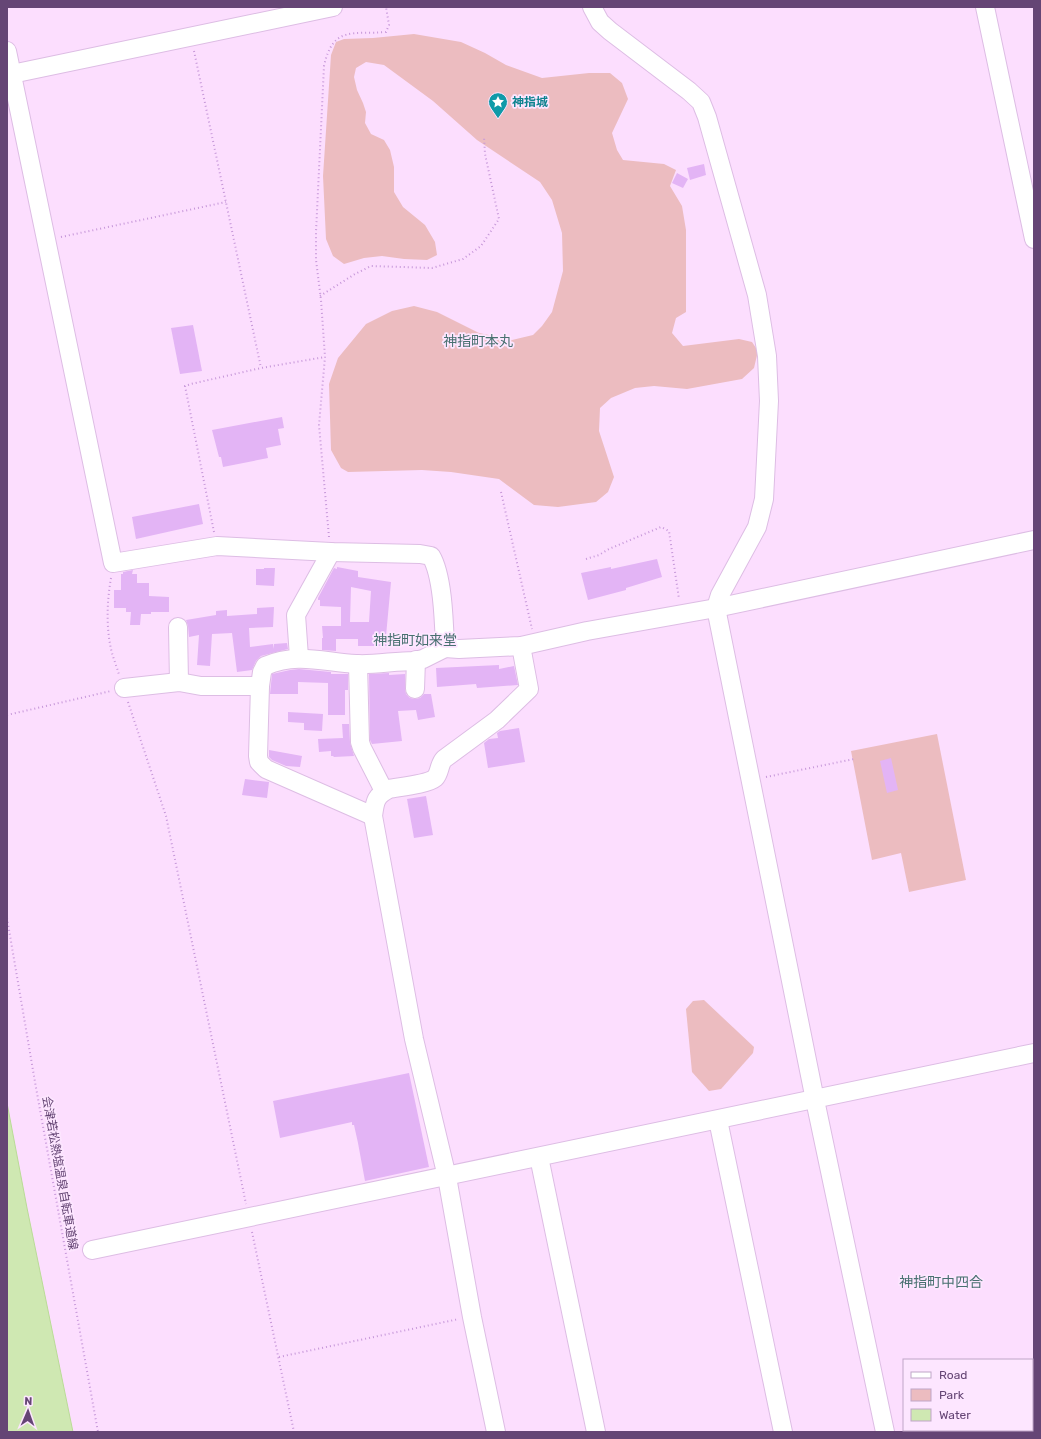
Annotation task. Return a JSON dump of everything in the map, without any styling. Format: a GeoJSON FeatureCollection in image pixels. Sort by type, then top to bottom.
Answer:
{"type":"FeatureCollection","features":[{"type":"Feature","properties":{"kind":"street"},"geometry":{"type":"LineString","coordinates":[[9,74],[333,7]]}},
{"type":"Feature","properties":{"kind":"street"},"geometry":{"type":"LineString","coordinates":[[592,7],[600,22],[610,31],[689,91],[701,102],[707,117],[757,295],[767,356],[769,401],[764,499],[757,526],[720,595],[716,608],[815,1100],[885,1432]]}},
{"type":"Feature","properties":{"kind":"street"},"geometry":{"type":"LineString","coordinates":[[985,7],[1034,239]]}},
{"type":"Feature","properties":{"kind":"street"},"geometry":{"type":"LineString","coordinates":[[7,51],[9,74],[46,240],[113,563],[217,546],[331,552],[420,554],[431,556],[436,565],[440,588],[444,648]]}},
{"type":"Feature","properties":{"kind":"street"},"geometry":{"type":"LineString","coordinates":[[373,816],[266,769],[259,762],[260,686],[262,672],[265,666],[299,657],[358,664],[416,660],[423,659],[444,648],[459,649],[528,644],[716,608],[1034,540]]}},
{"type":"Feature","properties":{"kind":"street"},"geometry":{"type":"LineString","coordinates":[[299,657],[296,615],[331,552]]}},
{"type":"Feature","properties":{"kind":"street"},"geometry":{"type":"LineString","coordinates":[[178,627],[179,682]]}},
{"type":"Feature","properties":{"kind":"street"},"geometry":{"type":"LineString","coordinates":[[496,1432],[472,1317],[447,1177],[414,1039],[373,816],[376,800],[384,791],[430,781],[436,777],[444,758],[498,720],[528,689],[528,644]]}},
{"type":"Feature","properties":{"kind":"street"},"geometry":{"type":"LineString","coordinates":[[415,689],[416,660]]}},
{"type":"Feature","properties":{"kind":"street"},"geometry":{"type":"LineString","coordinates":[[358,664],[360,742],[384,791]]}},
{"type":"Feature","properties":{"kind":"street"},"geometry":{"type":"LineString","coordinates":[[124,688],[179,682],[201,686],[260,686]]}},
{"type":"Feature","properties":{"kind":"street"},"geometry":{"type":"LineString","coordinates":[[92,1250],[447,1177],[539,1156],[815,1100],[1034,1053]]}},
{"type":"Feature","properties":{"kind":"street"},"geometry":{"type":"LineString","coordinates":[[718,1120],[784,1432]]}},
{"type":"Feature","properties":{"kind":"street"},"geometry":{"type":"LineString","coordinates":[[539,1156],[596,1432]]}},
{"type":"Feature","properties":{"kind":"path"},"geometry":{"type":"LineString","coordinates":[[331,552],[319,425],[325,357],[316,260],[323,74],[326,53],[332,43],[340,37],[351,34],[386,32],[389,25],[386,7]]}},
{"type":"Feature","properties":{"kind":"path"},"geometry":{"type":"LineString","coordinates":[[191,36],[261,368]]}},
{"type":"Feature","properties":{"kind":"path"},"geometry":{"type":"LineString","coordinates":[[320,296],[355,274],[371,266],[432,268],[463,259],[481,246],[499,219],[485,154],[484,137]]}},
{"type":"Feature","properties":{"kind":"path"},"geometry":{"type":"LineString","coordinates":[[46,240],[226,202]]}},
{"type":"Feature","properties":{"kind":"path"},"geometry":{"type":"LineString","coordinates":[[217,546],[185,386],[261,368],[325,357]]}},
{"type":"Feature","properties":{"kind":"path"},"geometry":{"type":"LineString","coordinates":[[501,492],[528,644]]}},
{"type":"Feature","properties":{"kind":"path"},"geometry":{"type":"LineString","coordinates":[[586,559],[599,555],[609,549],[661,527],[669,531],[682,614]]}},
{"type":"Feature","properties":{"kind":"path"},"geometry":{"type":"LineString","coordinates":[[113,563],[108,592],[108,629],[111,649],[166,816],[294,1432]]}},
{"type":"Feature","properties":{"kind":"path"},"geometry":{"type":"LineString","coordinates":[[7,715],[124,688]]}},
{"type":"Feature","properties":{"kind":"path"},"geometry":{"type":"LineString","coordinates":[[751,780],[854,758]]}},
{"type":"Feature","properties":{"kind":"path","name":"会津若松熱塩温泉自転車道線"},"geometry":{"type":"LineString","coordinates":[[7,918],[98,1432]]}},
{"type":"Feature","properties":{"kind":"path"},"geometry":{"type":"LineString","coordinates":[[278,1357],[472,1317]]}},
{"type":"Feature","properties":{"kind":"green space"},"geometry":{"type":"Polygon","coordinates":[[[414,34],[461,42],[506,65],[542,78],[589,73],[610,73],[622,83],[628,99],[612,133],[617,150],[623,160],[664,164],[676,170],[670,186],[682,206],[686,230],[686,312],[676,318],[672,333],[683,346],[739,339],[752,342],[758,351],[754,368],[742,379],[687,389],[654,386],[635,388],[611,398],[600,408],[599,431],[614,477],[608,492],[596,502],[558,507],[534,505],[499,479],[451,472],[422,470],[348,472],[341,468],[331,450],[329,384],[338,358],[366,324],[392,311],[414,306],[437,312],[479,333],[512,340],[533,335],[542,326],[552,312],[563,271],[562,233],[552,200],[540,182],[477,140],[433,101],[384,65],[366,62],[356,68],[354,77],[357,90],[366,112],[365,123],[371,134],[384,140],[390,150],[394,167],[394,192],[403,207],[425,225],[435,242],[437,255],[427,260],[382,256],[364,258],[344,264],[333,256],[326,239],[323,176],[331,55],[336,42],[344,39],[414,34]]]}},
{"type":"Feature","properties":{"kind":"green space"},"geometry":{"type":"Polygon","coordinates":[[[937,734],[966,880],[909,892],[901,853],[872,860],[851,751],[937,734]]]}},
{"type":"Feature","properties":{"kind":"green space"},"geometry":{"type":"Polygon","coordinates":[[[704,1000],[754,1047],[753,1053],[721,1089],[709,1091],[692,1072],[686,1009],[693,1001],[704,1000]]]}},
{"type":"Feature","properties":{"kind":"water"},"geometry":{"type":"Polygon","coordinates":[[[7,1103],[27,1208],[73,1432],[7,1432],[7,1103]]]}},
{"type":"Feature","properties":{"kind":"building"},"geometry":{"type":"Polygon","coordinates":[[[704,164],[706,175],[690,180],[687,168],[704,164]]]}},
{"type":"Feature","properties":{"kind":"building"},"geometry":{"type":"Polygon","coordinates":[[[677,173],[688,179],[683,188],[672,183],[677,173]]]}},
{"type":"Feature","properties":{"kind":"building"},"geometry":{"type":"Polygon","coordinates":[[[193,325],[202,371],[180,374],[171,328],[193,325]]]}},
{"type":"Feature","properties":{"kind":"building"},"geometry":{"type":"Polygon","coordinates":[[[282,417],[284,428],[278,429],[281,445],[266,448],[268,458],[223,467],[212,430],[282,417]]]}},
{"type":"Feature","properties":{"kind":"building"},"geometry":{"type":"Polygon","coordinates":[[[199,504],[203,524],[136,539],[132,517],[199,504]]]}},
{"type":"Feature","properties":{"kind":"building"},"geometry":{"type":"Polygon","coordinates":[[[657,559],[662,577],[626,588],[626,590],[588,600],[581,573],[611,567],[611,569],[657,559]]]}},
{"type":"Feature","properties":{"kind":"building"},"geometry":{"type":"Polygon","coordinates":[[[337,567],[358,571],[358,577],[391,582],[386,636],[396,636],[396,646],[358,646],[358,639],[336,639],[336,651],[322,650],[322,626],[341,626],[341,607],[320,606],[320,600],[318,600],[334,568],[337,569],[337,567]],[[351,587],[350,622],[369,622],[371,591],[351,587]]]}},
{"type":"Feature","properties":{"kind":"building"},"geometry":{"type":"Polygon","coordinates":[[[275,568],[274,586],[256,585],[256,569],[275,568]]]}},
{"type":"Feature","properties":{"kind":"building"},"geometry":{"type":"Polygon","coordinates":[[[133,570],[132,574],[137,574],[137,583],[149,583],[149,596],[169,597],[169,612],[151,612],[151,614],[141,614],[140,625],[130,625],[131,612],[126,612],[126,608],[114,608],[114,590],[121,590],[121,574],[123,574],[123,572],[133,570]]]}},
{"type":"Feature","properties":{"kind":"building"},"geometry":{"type":"Polygon","coordinates":[[[274,607],[273,627],[249,628],[250,647],[273,644],[273,649],[274,644],[287,643],[288,649],[261,656],[256,661],[252,670],[237,672],[232,633],[212,634],[210,666],[197,665],[199,635],[189,637],[186,620],[216,615],[216,611],[227,610],[227,616],[257,614],[257,608],[274,607]]]}},
{"type":"Feature","properties":{"kind":"building"},"geometry":{"type":"Polygon","coordinates":[[[499,665],[499,669],[514,666],[518,685],[477,688],[476,684],[437,687],[436,668],[499,665]]]}},
{"type":"Feature","properties":{"kind":"building"},"geometry":{"type":"Polygon","coordinates":[[[299,669],[331,672],[331,674],[348,674],[348,690],[345,690],[345,715],[328,715],[328,683],[298,682],[298,694],[270,694],[272,674],[299,669]]]}},
{"type":"Feature","properties":{"kind":"building"},"geometry":{"type":"Polygon","coordinates":[[[389,673],[389,675],[405,674],[406,694],[410,698],[415,699],[420,698],[424,694],[431,694],[435,717],[418,720],[416,710],[398,711],[402,741],[372,744],[370,740],[369,674],[389,673]]]}},
{"type":"Feature","properties":{"kind":"building"},"geometry":{"type":"Polygon","coordinates":[[[288,712],[323,714],[322,731],[304,730],[304,723],[288,722],[288,712]]]}},
{"type":"Feature","properties":{"kind":"building"},"geometry":{"type":"Polygon","coordinates":[[[342,724],[349,724],[350,742],[354,756],[334,757],[331,756],[331,751],[319,752],[318,739],[343,738],[342,724]]]}},
{"type":"Feature","properties":{"kind":"building"},"geometry":{"type":"Polygon","coordinates":[[[519,728],[525,762],[488,768],[484,743],[489,739],[498,738],[497,733],[500,731],[519,728]]]}},
{"type":"Feature","properties":{"kind":"building"},"geometry":{"type":"Polygon","coordinates":[[[269,750],[302,756],[300,767],[286,766],[272,760],[269,757],[269,750]]]}},
{"type":"Feature","properties":{"kind":"building"},"geometry":{"type":"Polygon","coordinates":[[[891,758],[898,790],[887,793],[880,761],[891,758]]]}},
{"type":"Feature","properties":{"kind":"building"},"geometry":{"type":"Polygon","coordinates":[[[245,779],[269,782],[267,798],[242,795],[245,779]]]}},
{"type":"Feature","properties":{"kind":"building"},"geometry":{"type":"Polygon","coordinates":[[[426,796],[433,835],[414,838],[407,799],[426,796]]]}},
{"type":"Feature","properties":{"kind":"building"},"geometry":{"type":"Polygon","coordinates":[[[409,1073],[429,1167],[365,1181],[358,1143],[352,1122],[280,1138],[273,1101],[409,1073]]]}},
{"type":"Feature","properties":{"kind":"place","name":"神指城"},"geometry":{"type":"Point","coordinates":[498,119]}},
{"type":"Feature","properties":{"kind":"district","name":"神指町本丸"},"geometry":{"type":"Point","coordinates":[478,341]}},
{"type":"Feature","properties":{"kind":"district","name":"神指町如来堂"},"geometry":{"type":"Point","coordinates":[415,640]}},
{"type":"Feature","properties":{"kind":"district","name":"神指町中四合"},"geometry":{"type":"Point","coordinates":[941,1282]}}]}
